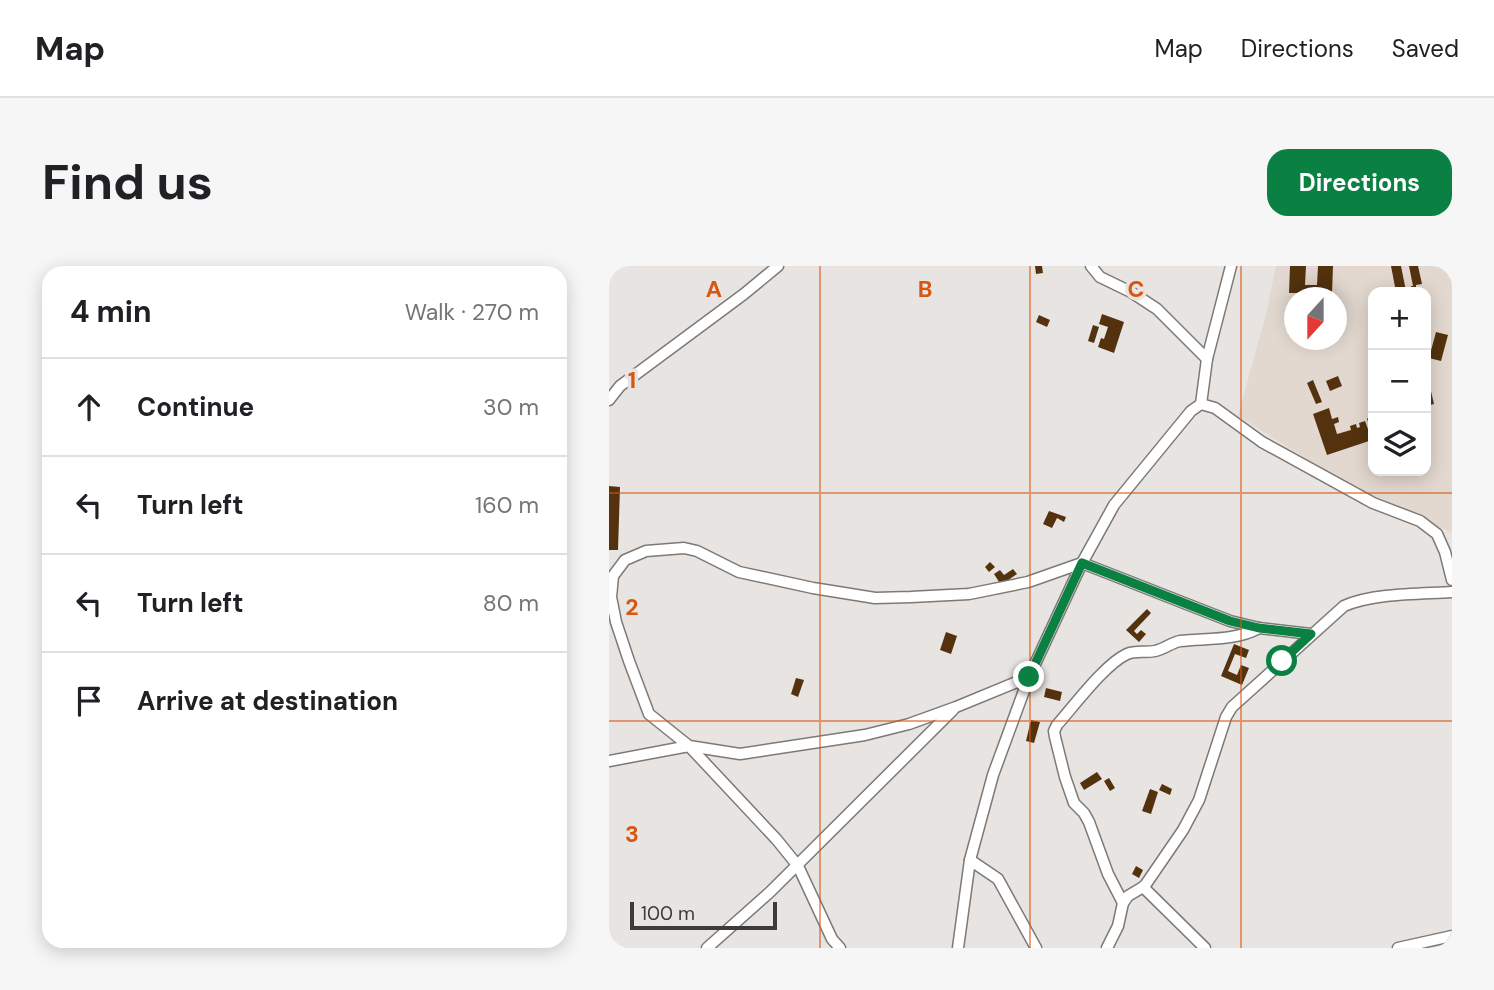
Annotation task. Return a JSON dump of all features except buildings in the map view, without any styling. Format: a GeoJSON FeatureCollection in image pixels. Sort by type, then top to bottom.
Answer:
{"type":"FeatureCollection","features":[{"type":"Feature","properties":{"kind":"street"},"geometry":{"type":"LineString","coordinates":[[609,400],[620,386],[778,266]]}},
{"type":"Feature","properties":{"kind":"street"},"geometry":{"type":"LineString","coordinates":[[1091,266],[1100,277],[1157,309],[1207,359]]}},
{"type":"Feature","properties":{"kind":"street"},"geometry":{"type":"LineString","coordinates":[[958,948],[970,860],[993,775],[1029,677],[1082,563],[1114,505],[1191,411],[1201,404],[1207,359],[1231,266]]}},
{"type":"Feature","properties":{"kind":"street"},"geometry":{"type":"LineString","coordinates":[[1201,404],[1216,408],[1262,442],[1373,503],[1420,521],[1437,534],[1452,580]]}},
{"type":"Feature","properties":{"kind":"street"},"geometry":{"type":"LineString","coordinates":[[840,948],[832,939],[797,866],[777,840],[689,746],[649,714],[616,622],[611,597],[611,576],[625,560],[646,551],[684,548],[697,551],[739,572],[875,598],[969,594],[1028,582],[1082,563],[1230,621],[1259,628],[1311,634]]}},
{"type":"Feature","properties":{"kind":"street"},"geometry":{"type":"LineString","coordinates":[[1107,948],[1118,926],[1123,903],[1128,896],[1143,887],[1192,815],[1229,711],[1335,612],[1348,604],[1389,596],[1452,592]]}},
{"type":"Feature","properties":{"kind":"street"},"geometry":{"type":"LineString","coordinates":[[1123,903],[1108,874],[1089,822],[1074,803],[1054,731],[1113,663],[1126,655],[1158,651],[1180,641],[1234,637],[1259,628]]}},
{"type":"Feature","properties":{"kind":"street"},"geometry":{"type":"LineString","coordinates":[[609,761],[689,746],[740,754],[865,734],[909,724],[1029,677]]}},
{"type":"Feature","properties":{"kind":"street"},"geometry":{"type":"LineString","coordinates":[[707,948],[797,866],[956,707]]}},
{"type":"Feature","properties":{"kind":"street"},"geometry":{"type":"LineString","coordinates":[[970,860],[998,879],[1036,948]]}},
{"type":"Feature","properties":{"kind":"street"},"geometry":{"type":"LineString","coordinates":[[1143,887],[1205,948]]}},
{"type":"Feature","properties":{"kind":"street"},"geometry":{"type":"LineString","coordinates":[[1398,948],[1452,936]]}},
{"type":"Feature","properties":{"kind":"shaded area"},"geometry":{"type":"Polygon","coordinates":[[[1276,266],[1452,266],[1452,533],[1342,481],[1238,416],[1276,266]]]}},
{"type":"Feature","properties":{"kind":"route"},"geometry":{"type":"LineString","coordinates":[[1029,677],[1082,563],[1230,621],[1259,628],[1311,634],[1282,661]]}}]}
